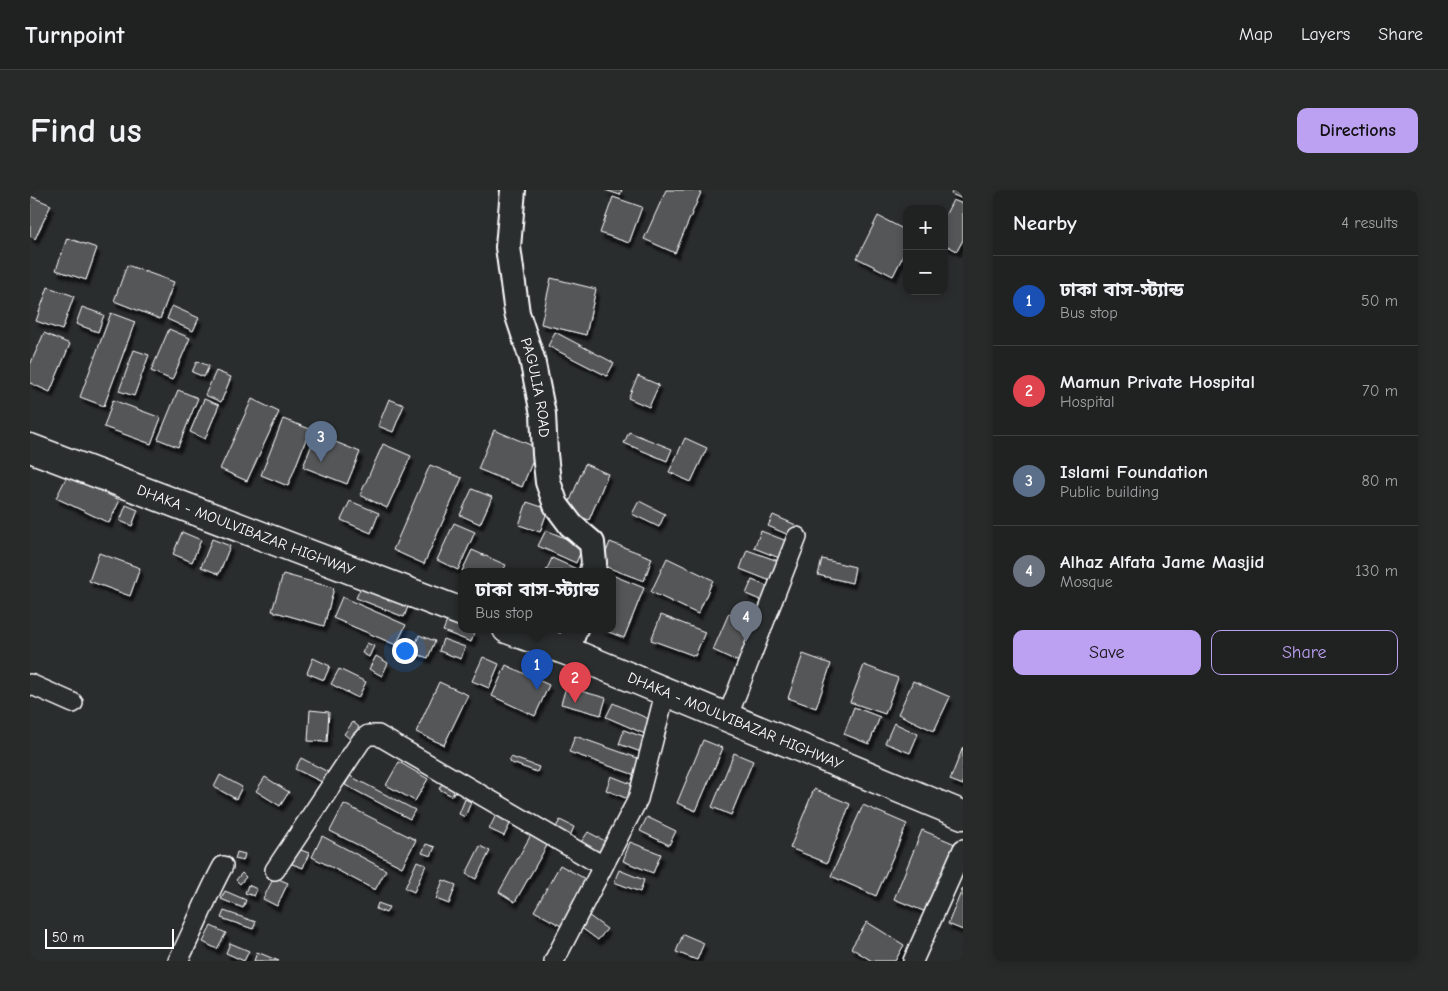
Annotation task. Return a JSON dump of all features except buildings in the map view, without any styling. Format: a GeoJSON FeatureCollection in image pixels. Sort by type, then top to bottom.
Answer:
{"type":"FeatureCollection","features":[{"type":"Feature","properties":{"kind":"highway","name":"DHAKA - MOULVIBAZAR HIGHWAY"},"geometry":{"type":"LineString","coordinates":[[30,448],[458,610]]}},
{"type":"Feature","properties":{"kind":"highway","name":"DHAKA - MOULVIBAZAR HIGHWAY"},"geometry":{"type":"LineString","coordinates":[[530,633],[571,640],[665,693],[963,815]]}},
{"type":"Feature","properties":{"kind":"street","name":"PAGULIA ROAD"},"geometry":{"type":"LineString","coordinates":[[513,190],[508,247],[517,313],[532,359],[543,414],[548,482],[556,505],[571,524],[592,542],[593,568]]}},
{"type":"Feature","properties":{"kind":"street"},"geometry":{"type":"LineString","coordinates":[[727,718],[798,537]]}},
{"type":"Feature","properties":{"kind":"street"},"geometry":{"type":"LineString","coordinates":[[30,684],[73,702]]}},
{"type":"Feature","properties":{"kind":"street"},"geometry":{"type":"LineString","coordinates":[[554,961],[638,799],[665,693]]}},
{"type":"Feature","properties":{"kind":"street"},"geometry":{"type":"LineString","coordinates":[[275,870],[361,741],[368,735],[378,735],[603,866]]}},
{"type":"Feature","properties":{"kind":"street"},"geometry":{"type":"LineString","coordinates":[[913,961],[963,849]]}},
{"type":"Feature","properties":{"kind":"street"},"geometry":{"type":"LineString","coordinates":[[178,961],[222,866]]}},
{"type":"Feature","properties":{"kind":"place","name":"Islami Foundation"},"geometry":{"type":"Point","coordinates":[321,462]}},
{"type":"Feature","properties":{"kind":"place","name":"Alhaz Alfata Jame Masjid"},"geometry":{"type":"Point","coordinates":[746,642]}},
{"type":"Feature","properties":{"kind":"place","name":"ঢাকা বাস-স্ট্যান্ড"},"geometry":{"type":"Point","coordinates":[537,690]}},
{"type":"Feature","properties":{"kind":"place","name":"Mamun Private Hospital"},"geometry":{"type":"Point","coordinates":[575,703]}}]}
